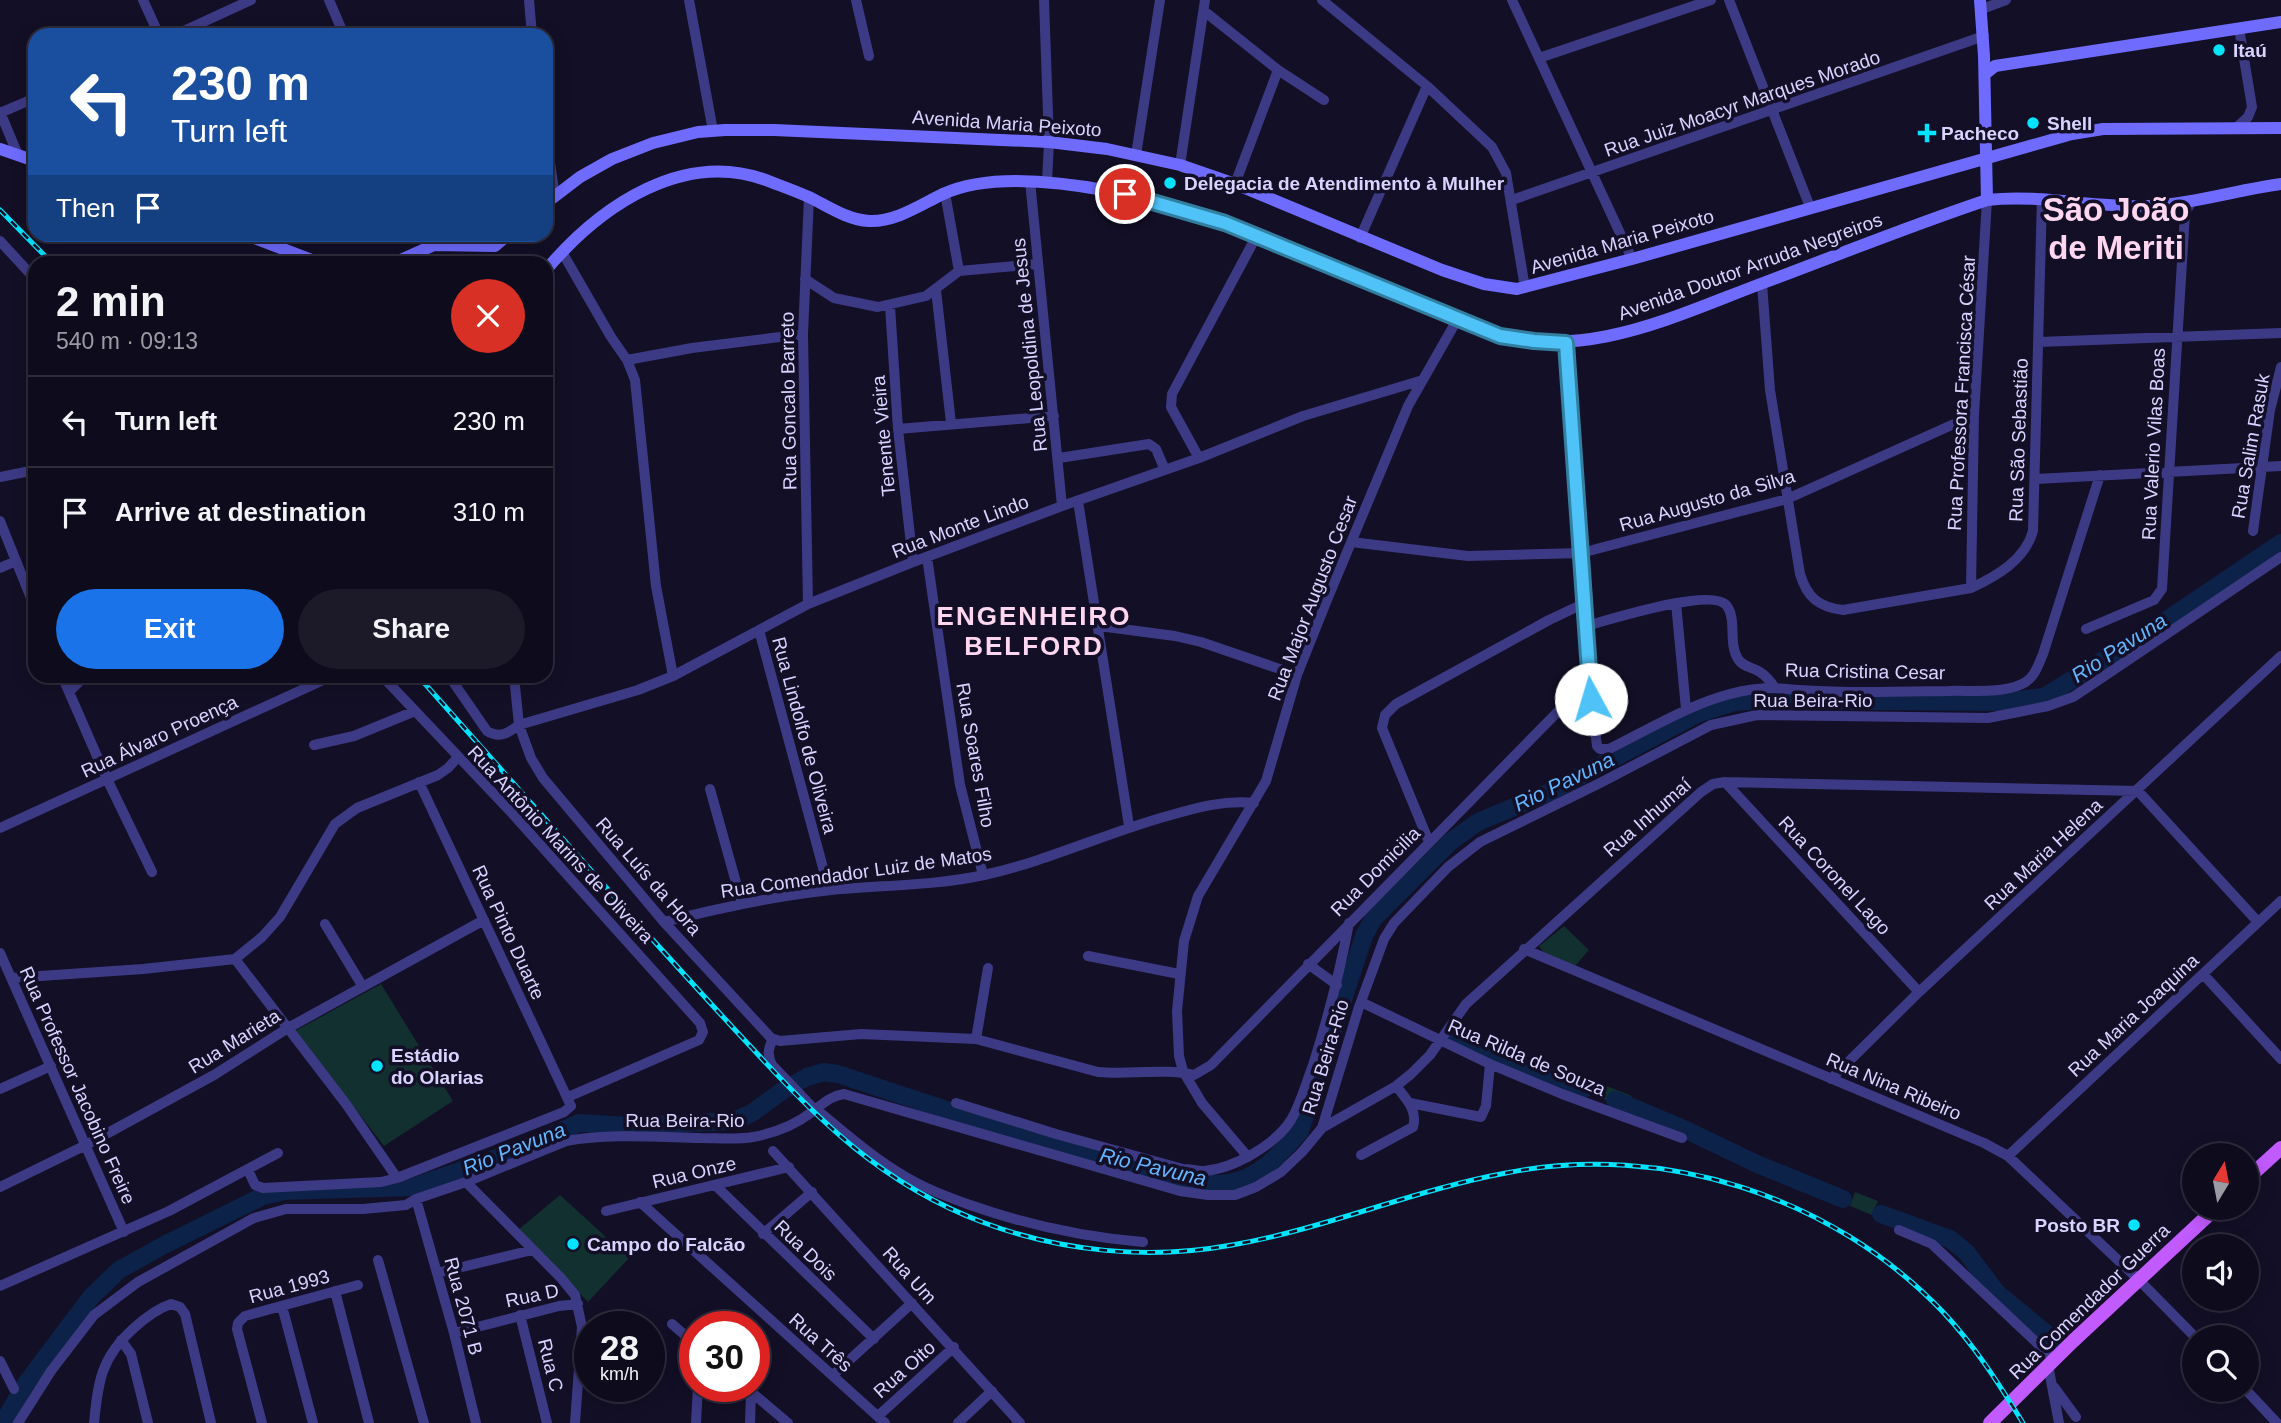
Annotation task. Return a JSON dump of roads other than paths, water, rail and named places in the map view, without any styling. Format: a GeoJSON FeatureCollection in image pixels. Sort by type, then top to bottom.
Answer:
{"type":"FeatureCollection","features":[{"type":"Feature","properties":{"kind":"main road"},"geometry":{"type":"LineString","coordinates":[[1981,5],[1988,67],[1987,200]]}},
{"type":"Feature","properties":{"kind":"main road"},"geometry":{"type":"LineString","coordinates":[[1988,67],[2281,22]]}},
{"type":"Feature","properties":{"kind":"main road","name":"Avenida Maria Peixoto"},"geometry":{"type":"LineString","coordinates":[[553,197],[591,171],[634,149],[668,139],[713,131],[788,130],[1049,142],[1136,155],[1180,165],[1235,184],[1360,237],[1504,289],[1525,288],[1632,259],[2072,134],[2103,130],[2281,128]]}},
{"type":"Feature","properties":{"kind":"main road"},"geometry":{"type":"LineString","coordinates":[[0,149],[28,159]]}},
{"type":"Feature","properties":{"kind":"main road","name":"Avenida Doutor Arruda Negreiros"},"geometry":{"type":"LineString","coordinates":[[553,262],[580,233],[613,207],[647,188],[692,173],[744,173],[810,197],[849,216],[873,221],[901,215],[945,193],[980,183],[1046,182],[1146,198],[1257,235],[1500,336],[1566,343],[1625,334],[1987,200],[2042,198],[2182,208],[2192,201],[2281,184]]}},
{"type":"Feature","properties":{"kind":"main road"},"geometry":{"type":"LineString","coordinates":[[265,242],[301,256]]}},
{"type":"Feature","properties":{"kind":"main road"},"geometry":{"type":"LineString","coordinates":[[406,256],[428,242]]}},
{"type":"Feature","properties":{"kind":"main road"},"geometry":{"type":"LineString","coordinates":[[452,242],[495,246],[500,242]]}},
{"type":"Feature","properties":{"kind":"main road"},"geometry":{"type":"LineString","coordinates":[[2259,1168],[2281,1148]]}},
{"type":"Feature","properties":{"kind":"main road","name":"Rua Comendador Guerra"},"geometry":{"type":"LineString","coordinates":[[1990,1423],[2073,1341],[2203,1220]]}},
{"type":"Feature","properties":{"kind":"street"},"geometry":{"type":"LineString","coordinates":[[143,0],[156,28]]}},
{"type":"Feature","properties":{"kind":"street"},"geometry":{"type":"LineString","coordinates":[[190,28],[251,0]]}},
{"type":"Feature","properties":{"kind":"street"},"geometry":{"type":"LineString","coordinates":[[329,0],[341,28]]}},
{"type":"Feature","properties":{"kind":"street"},"geometry":{"type":"LineString","coordinates":[[529,0],[531,28]]}},
{"type":"Feature","properties":{"kind":"street"},"geometry":{"type":"LineString","coordinates":[[690,0],[713,131]]}},
{"type":"Feature","properties":{"kind":"street"},"geometry":{"type":"LineString","coordinates":[[856,0],[869,56]]}},
{"type":"Feature","properties":{"kind":"street"},"geometry":{"type":"LineString","coordinates":[[1044,0],[1049,142],[1046,182]]}},
{"type":"Feature","properties":{"kind":"street"},"geometry":{"type":"LineString","coordinates":[[1136,155],[1160,0]]}},
{"type":"Feature","properties":{"kind":"street"},"geometry":{"type":"LineString","coordinates":[[1322,0],[1427,86],[1492,147],[1506,173],[1525,288]]}},
{"type":"Feature","properties":{"kind":"street"},"geometry":{"type":"LineString","coordinates":[[1512,0],[1632,259]]}},
{"type":"Feature","properties":{"kind":"street"},"geometry":{"type":"LineString","coordinates":[[1539,58],[1711,0]]}},
{"type":"Feature","properties":{"kind":"street"},"geometry":{"type":"LineString","coordinates":[[1729,0],[1810,207]]}},
{"type":"Feature","properties":{"kind":"street"},"geometry":{"type":"LineString","coordinates":[[1981,5],[2006,0]]}},
{"type":"Feature","properties":{"kind":"street"},"geometry":{"type":"LineString","coordinates":[[1205,6],[1278,70],[1324,100]]}},
{"type":"Feature","properties":{"kind":"street"},"geometry":{"type":"LineString","coordinates":[[1180,165],[1205,6]]}},
{"type":"Feature","properties":{"kind":"street"},"geometry":{"type":"LineString","coordinates":[[2236,128],[2248,117],[2252,107],[2239,28]]}},
{"type":"Feature","properties":{"kind":"street","name":"Rua Juiz Moacyr Marques Morado"},"geometry":{"type":"LineString","coordinates":[[1512,200],[1984,36]]}},
{"type":"Feature","properties":{"kind":"street"},"geometry":{"type":"LineString","coordinates":[[1235,184],[1278,70]]}},
{"type":"Feature","properties":{"kind":"street"},"geometry":{"type":"LineString","coordinates":[[1360,237],[1427,86]]}},
{"type":"Feature","properties":{"kind":"street"},"geometry":{"type":"LineString","coordinates":[[18,155],[0,113],[28,101]]}},
{"type":"Feature","properties":{"kind":"street","name":"Rua Leopoldina de Jesus"},"geometry":{"type":"LineString","coordinates":[[1030,181],[1062,506]]}},
{"type":"Feature","properties":{"kind":"street"},"geometry":{"type":"LineString","coordinates":[[945,193],[959,271]]}},
{"type":"Feature","properties":{"kind":"street","name":"Rua Goncalo Barreto"},"geometry":{"type":"LineString","coordinates":[[808,604],[803,334],[810,197]]}},
{"type":"Feature","properties":{"kind":"street","name":"Rua São Sebastião"},"geometry":{"type":"LineString","coordinates":[[1762,284],[1770,390],[1787,499],[1804,588],[1809,596],[1823,606],[1843,610],[1971,588],[1990,579],[2023,554],[2033,531],[2042,198]]}},
{"type":"Feature","properties":{"kind":"street","name":"Rua Professora Francisca César"},"geometry":{"type":"LineString","coordinates":[[1971,588],[1974,415],[1987,200]]}},
{"type":"Feature","properties":{"kind":"street","name":"Rua Valerio Vilas Boas"},"geometry":{"type":"LineString","coordinates":[[2086,629],[2154,600],[2162,589],[2171,471],[2182,208]]}},
{"type":"Feature","properties":{"kind":"street"},"geometry":{"type":"LineString","coordinates":[[1199,458],[1171,407],[1172,394],[1257,235]]}},
{"type":"Feature","properties":{"kind":"street"},"geometry":{"type":"LineString","coordinates":[[0,240],[28,271]]}},
{"type":"Feature","properties":{"kind":"street"},"geometry":{"type":"LineString","coordinates":[[562,251],[611,337],[628,360],[636,389],[656,586],[673,676]]}},
{"type":"Feature","properties":{"kind":"street"},"geometry":{"type":"LineString","coordinates":[[805,279],[834,298],[878,307],[926,296],[959,271],[1038,264]]}},
{"type":"Feature","properties":{"kind":"street"},"geometry":{"type":"LineString","coordinates":[[936,290],[951,423]]}},
{"type":"Feature","properties":{"kind":"street","name":"Tenente Vieira"},"geometry":{"type":"LineString","coordinates":[[890,306],[898,429],[913,562]]}},
{"type":"Feature","properties":{"kind":"street","name":"Rua Major Augusto Cesar"},"geometry":{"type":"LineString","coordinates":[[1248,1157],[1202,1103],[1182,1071],[1177,1011],[1184,941],[1198,896],[1254,803],[1271,768],[1297,675],[1408,406],[1457,320]]}},
{"type":"Feature","properties":{"kind":"street"},"geometry":{"type":"LineString","coordinates":[[2039,342],[2281,333]]}},
{"type":"Feature","properties":{"kind":"street"},"geometry":{"type":"LineString","coordinates":[[628,360],[681,350],[803,334]]}},
{"type":"Feature","properties":{"kind":"street"},"geometry":{"type":"LineString","coordinates":[[1566,343],[1588,680],[1597,746],[1600,749],[1609,749],[1686,709],[1750,690],[1775,688]]}},
{"type":"Feature","properties":{"kind":"street","name":"Rua Salim Rasuk"},"geometry":{"type":"LineString","coordinates":[[2253,531],[2270,410],[2281,367]]}},
{"type":"Feature","properties":{"kind":"street","name":"Rua Monte Lindo"},"geometry":{"type":"LineString","coordinates":[[454,683],[487,730],[495,735],[506,734],[519,725],[638,690],[673,676],[808,604],[913,562],[1199,458],[1303,416],[1423,380]]}},
{"type":"Feature","properties":{"kind":"street","name":"Rua Augusto da Silva"},"geometry":{"type":"LineString","coordinates":[[1352,541],[1468,556],[1581,553],[1787,499],[1974,415]]}},
{"type":"Feature","properties":{"kind":"street"},"geometry":{"type":"LineString","coordinates":[[898,429],[1054,416]]}},
{"type":"Feature","properties":{"kind":"street"},"geometry":{"type":"LineString","coordinates":[[1059,458],[1149,444],[1156,449],[1165,470]]}},
{"type":"Feature","properties":{"kind":"street"},"geometry":{"type":"LineString","coordinates":[[2036,479],[2281,466]]}},
{"type":"Feature","properties":{"kind":"street"},"geometry":{"type":"LineString","coordinates":[[0,477],[28,471]]}},
{"type":"Feature","properties":{"kind":"street","name":"Rua Cristina Cesar"},"geometry":{"type":"LineString","coordinates":[[1586,626],[1676,603],[1703,599],[1723,602],[1729,611],[1734,652],[1738,660],[1760,672],[1775,688],[1833,692],[2012,687],[2031,679],[2043,654],[2100,475]]}},
{"type":"Feature","properties":{"kind":"street"},"geometry":{"type":"LineString","coordinates":[[1078,501],[1129,826]]}},
{"type":"Feature","properties":{"kind":"street"},"geometry":{"type":"LineString","coordinates":[[0,521],[28,591]]}},
{"type":"Feature","properties":{"kind":"street","name":"Rua Soares Filho"},"geometry":{"type":"LineString","coordinates":[[927,557],[960,785],[983,875]]}},
{"type":"Feature","properties":{"kind":"street","name":"Rua Beira-Rio"},"geometry":{"type":"LineString","coordinates":[[19,1423],[51,1371],[94,1315],[138,1282],[254,1218],[272,1212],[303,1208],[363,1209],[406,1205],[566,1141],[650,1137],[742,1139],[774,1132],[836,1095],[844,1094],[1180,1191],[1235,1195],[1256,1187],[1281,1172],[1322,1128],[1376,956],[1394,923],[1465,852],[1480,842],[1711,725],[1757,715],[1988,718],[2048,706],[2073,697],[2281,557]]}},
{"type":"Feature","properties":{"kind":"street"},"geometry":{"type":"LineString","coordinates":[[0,568],[16,561]]}},
{"type":"Feature","properties":{"kind":"street"},"geometry":{"type":"LineString","coordinates":[[1429,842],[1382,728],[1385,715],[1396,704],[1585,603]]}},
{"type":"Feature","properties":{"kind":"street"},"geometry":{"type":"LineString","coordinates":[[1676,603],[1686,709]]}},
{"type":"Feature","properties":{"kind":"street"},"geometry":{"type":"LineString","coordinates":[[1099,626],[1201,642],[1297,675]]}},
{"type":"Feature","properties":{"kind":"street","name":"Rua Lindolfo de Oliveira"},"geometry":{"type":"LineString","coordinates":[[759,630],[830,890]]}},
{"type":"Feature","properties":{"kind":"street","name":"Rua Maria Helena"},"geometry":{"type":"LineString","coordinates":[[1831,1079],[1919,992],[2281,656]]}},
{"type":"Feature","properties":{"kind":"street","name":"Rua Domicilia"},"geometry":{"type":"LineString","coordinates":[[772,1039],[780,1041],[861,1034],[976,1039],[1098,1072],[1119,1074],[1182,1071],[1199,1074],[1211,1065],[1588,680]]}},
{"type":"Feature","properties":{"kind":"street"},"geometry":{"type":"LineString","coordinates":[[65,683],[152,872]]}},
{"type":"Feature","properties":{"kind":"street"},"geometry":{"type":"LineString","coordinates":[[69,692],[78,683]]}},
{"type":"Feature","properties":{"kind":"street","name":"Rua Álvaro Proença"},"geometry":{"type":"LineString","coordinates":[[0,828],[317,683]]}},
{"type":"Feature","properties":{"kind":"street","name":"Rua Antônio Marins de Oliveira"},"geometry":{"type":"LineString","coordinates":[[388,683],[510,811],[701,1023],[704,1032],[699,1040],[570,1101]]}},
{"type":"Feature","properties":{"kind":"street","name":"Rua Luís da Hora"},"geometry":{"type":"LineString","coordinates":[[515,683],[519,725],[531,758],[543,778],[664,922],[772,1039]]}},
{"type":"Feature","properties":{"kind":"street"},"geometry":{"type":"LineString","coordinates":[[314,745],[354,736],[415,712]]}},
{"type":"Feature","properties":{"kind":"street"},"geometry":{"type":"LineString","coordinates":[[11,978],[143,969],[235,959],[262,937],[280,916],[335,824],[357,808],[438,775],[458,757]]}},
{"type":"Feature","properties":{"kind":"street","name":"Rua Pinto Duarte"},"geometry":{"type":"LineString","coordinates":[[419,782],[570,1101]]}},
{"type":"Feature","properties":{"kind":"street","name":"Rua Inhumaí"},"geometry":{"type":"LineString","coordinates":[[1322,1128],[1396,1086],[1422,1064],[1465,1004],[1713,784],[1725,782],[2138,790]]}},
{"type":"Feature","properties":{"kind":"street","name":"Rua Coronel Lago"},"geometry":{"type":"LineString","coordinates":[[1725,782],[1919,992]]}},
{"type":"Feature","properties":{"kind":"street"},"geometry":{"type":"LineString","coordinates":[[710,789],[741,904]]}},
{"type":"Feature","properties":{"kind":"street"},"geometry":{"type":"LineString","coordinates":[[2138,790],[2258,922]]}},
{"type":"Feature","properties":{"kind":"street","name":"Rua Comendador Luiz de Matos"},"geometry":{"type":"LineString","coordinates":[[664,922],[741,904],[830,890],[983,875],[1129,826],[1215,804],[1234,801],[1254,803]]}},
{"type":"Feature","properties":{"kind":"street","name":"Rua Maria Joaquina"},"geometry":{"type":"LineString","coordinates":[[2008,1156],[2281,901]]}},
{"type":"Feature","properties":{"kind":"street","name":"Rua Marieta"},"geometry":{"type":"LineString","coordinates":[[0,1188],[86,1145],[214,1075],[288,1028],[484,920]]}},
{"type":"Feature","properties":{"kind":"street"},"geometry":{"type":"LineString","coordinates":[[956,1103],[1056,1134],[1183,1168],[1203,1171],[1222,1168],[1248,1157],[1290,1122],[1303,1093],[1337,985],[1350,922]]}},
{"type":"Feature","properties":{"kind":"street"},"geometry":{"type":"LineString","coordinates":[[325,924],[363,986]]}},
{"type":"Feature","properties":{"kind":"street","name":"Rua Nina Ribeiro"},"geometry":{"type":"LineString","coordinates":[[1524,949],[1984,1143],[2008,1156],[2183,1325]]}},
{"type":"Feature","properties":{"kind":"street","name":"Rua Professor Jacobino Freire"},"geometry":{"type":"LineString","coordinates":[[0,953],[124,1232]]}},
{"type":"Feature","properties":{"kind":"street"},"geometry":{"type":"LineString","coordinates":[[1088,956],[1180,974]]}},
{"type":"Feature","properties":{"kind":"street"},"geometry":{"type":"LineString","coordinates":[[235,959],[346,1104],[397,1178]]}},
{"type":"Feature","properties":{"kind":"street"},"geometry":{"type":"LineString","coordinates":[[1308,964],[1337,985]]}},
{"type":"Feature","properties":{"kind":"street"},"geometry":{"type":"LineString","coordinates":[[976,1039],[988,968]]}},
{"type":"Feature","properties":{"kind":"street"},"geometry":{"type":"LineString","coordinates":[[2203,974],[2280,1055]]}},
{"type":"Feature","properties":{"kind":"street","name":"Rua Rilda de Souza"},"geometry":{"type":"LineString","coordinates":[[1361,1002],[1490,1064],[1682,1138]]}},
{"type":"Feature","properties":{"kind":"street"},"geometry":{"type":"LineString","coordinates":[[772,1039],[768,1058],[798,1093],[877,1159],[908,1179],[994,1214],[1059,1232],[1143,1242]]}},
{"type":"Feature","properties":{"kind":"street"},"geometry":{"type":"LineString","coordinates":[[1410,1103],[1480,1117],[1486,1107],[1490,1064]]}},
{"type":"Feature","properties":{"kind":"street"},"geometry":{"type":"LineString","coordinates":[[0,1088],[51,1066]]}},
{"type":"Feature","properties":{"kind":"street"},"geometry":{"type":"LineString","coordinates":[[1361,1154],[1413,1127],[1415,1118],[1410,1103],[1396,1086]]}},
{"type":"Feature","properties":{"kind":"street"},"geometry":{"type":"LineString","coordinates":[[248,1170],[255,1185],[263,1188],[381,1182],[564,1112],[570,1101]]}},
{"type":"Feature","properties":{"kind":"street","name":"Rua Um"},"geometry":{"type":"LineString","coordinates":[[773,1151],[1020,1423]]}},
{"type":"Feature","properties":{"kind":"street"},"geometry":{"type":"LineString","coordinates":[[0,1286],[169,1212],[278,1153]]}},
{"type":"Feature","properties":{"kind":"street","name":"Rua Onze"},"geometry":{"type":"LineString","coordinates":[[606,1211],[789,1167]]}},
{"type":"Feature","properties":{"kind":"street"},"geometry":{"type":"LineString","coordinates":[[466,1182],[570,1287],[578,1304],[582,1327],[575,1423]]}},
{"type":"Feature","properties":{"kind":"street","name":"Rua Dois"},"geometry":{"type":"LineString","coordinates":[[716,1186],[874,1339]]}},
{"type":"Feature","properties":{"kind":"street"},"geometry":{"type":"LineString","coordinates":[[763,1234],[812,1192]]}},
{"type":"Feature","properties":{"kind":"street","name":"Rua 2071 B"},"geometry":{"type":"LineString","coordinates":[[416,1199],[476,1423]]}},
{"type":"Feature","properties":{"kind":"street","name":"Rua Três"},"geometry":{"type":"LineString","coordinates":[[640,1202],[881,1420]]}},
{"type":"Feature","properties":{"kind":"street"},"geometry":{"type":"LineString","coordinates":[[1899,1230],[1932,1244],[2054,1360],[2052,1384],[2059,1423]]}},
{"type":"Feature","properties":{"kind":"street"},"geometry":{"type":"LineString","coordinates":[[437,1273],[532,1250]]}},
{"type":"Feature","properties":{"kind":"street"},"geometry":{"type":"LineString","coordinates":[[378,1259],[424,1423]]}},
{"type":"Feature","properties":{"kind":"street","name":"Rua 1993"},"geometry":{"type":"LineString","coordinates":[[262,1423],[237,1329],[238,1323],[245,1316],[358,1285]]}},
{"type":"Feature","properties":{"kind":"street"},"geometry":{"type":"LineString","coordinates":[[335,1291],[369,1423]]}},
{"type":"Feature","properties":{"kind":"street"},"geometry":{"type":"LineString","coordinates":[[94,1423],[101,1374],[108,1357],[121,1339],[147,1316],[171,1304],[180,1307],[185,1314],[211,1423]]}},
{"type":"Feature","properties":{"kind":"street","name":"Rua D"},"geometry":{"type":"LineString","coordinates":[[454,1333],[520,1315],[578,1304]]}},
{"type":"Feature","properties":{"kind":"street"},"geometry":{"type":"LineString","coordinates":[[833,1375],[912,1304]]}},
{"type":"Feature","properties":{"kind":"street"},"geometry":{"type":"LineString","coordinates":[[282,1306],[313,1423]]}},
{"type":"Feature","properties":{"kind":"street","name":"Rua C"},"geometry":{"type":"LineString","coordinates":[[520,1315],[547,1423]]}},
{"type":"Feature","properties":{"kind":"street"},"geometry":{"type":"LineString","coordinates":[[671,1324],[679,1330]]}},
{"type":"Feature","properties":{"kind":"street"},"geometry":{"type":"LineString","coordinates":[[121,1339],[131,1354],[148,1423]]}},
{"type":"Feature","properties":{"kind":"street","name":"Rua Oito"},"geometry":{"type":"LineString","coordinates":[[881,1420],[954,1348]]}},
{"type":"Feature","properties":{"kind":"street"},"geometry":{"type":"LineString","coordinates":[[1,1366],[15,1389]]}},
{"type":"Feature","properties":{"kind":"street"},"geometry":{"type":"LineString","coordinates":[[2052,1384],[2076,1417]]}},
{"type":"Feature","properties":{"kind":"street"},"geometry":{"type":"LineString","coordinates":[[958,1423],[992,1391]]}},
{"type":"Feature","properties":{"kind":"street"},"geometry":{"type":"LineString","coordinates":[[696,1423],[697,1402]]}},
{"type":"Feature","properties":{"kind":"street"},"geometry":{"type":"LineString","coordinates":[[749,1402],[750,1423]]}},
{"type":"Feature","properties":{"kind":"street"},"geometry":{"type":"LineString","coordinates":[[763,1402],[788,1423]]}},
{"type":"Feature","properties":{"kind":"street"},"geometry":{"type":"LineString","coordinates":[[2259,1402],[2277,1418]]}},
{"type":"Feature","properties":{"kind":"waterway","name":"Rio Pavuna"},"geometry":{"type":"LineString","coordinates":[[3,1423],[25,1385],[91,1297],[119,1270],[263,1196],[285,1191],[413,1187],[520,1150],[579,1123],[631,1126],[733,1121],[752,1113],[807,1077],[824,1072],[838,1074],[1016,1132],[1175,1178],[1215,1184],[1239,1181],[1268,1164],[1300,1131],[1364,936],[1373,919],[1450,842],[1478,822],[1550,792],[1697,714],[1735,702],[2000,702],[2044,697],[2152,630],[2281,543]]}},
{"type":"Feature","properties":{"kind":"waterway"},"geometry":{"type":"LineString","coordinates":[[1456,1041],[1584,1089]]}},
{"type":"Feature","properties":{"kind":"waterway"},"geometry":{"type":"LineString","coordinates":[[1615,1100],[1757,1164],[1843,1199]]}},
{"type":"Feature","properties":{"kind":"waterway"},"geometry":{"type":"LineString","coordinates":[[1881,1214],[1950,1239],[1966,1252],[1997,1293],[2054,1340]]}},
{"type":"Feature","properties":{"kind":"railway"},"geometry":{"type":"LineString","coordinates":[[0,210],[28,239]]}},
{"type":"Feature","properties":{"kind":"railway"},"geometry":{"type":"LineString","coordinates":[[31,242],[45,256]]}},
{"type":"Feature","properties":{"kind":"railway"},"geometry":{"type":"LineString","coordinates":[[424,683],[652,939],[802,1101],[884,1170],[947,1207],[982,1222],[1043,1240],[1106,1250],[1169,1252],[1201,1250],[1267,1238],[1437,1189],[1506,1173],[1566,1165],[1625,1165],[1684,1173],[1742,1187],[1798,1209],[1850,1237],[1899,1271],[1943,1312],[1966,1338],[2023,1423]]}},
{"type":"Feature","properties":{"kind":"place","name":"Itaú"},"geometry":{"type":"Point","coordinates":[2219,50]}},
{"type":"Feature","properties":{"kind":"place","name":"Shell"},"geometry":{"type":"Point","coordinates":[2033,123]}},
{"type":"Feature","properties":{"kind":"place","name":"Pacheco"},"geometry":{"type":"Point","coordinates":[1927,133]}},
{"type":"Feature","properties":{"kind":"place","name":"Delegacia de Atendimento à Mulher"},"geometry":{"type":"Point","coordinates":[1170,183]}},
{"type":"Feature","properties":{"kind":"place","name":"Estádio do Olarias"},"geometry":{"type":"Point","coordinates":[377,1066]}},
{"type":"Feature","properties":{"kind":"place","name":"Posto BR"},"geometry":{"type":"Point","coordinates":[2134,1225]}},
{"type":"Feature","properties":{"kind":"place","name":"Campo do Falcão"},"geometry":{"type":"Point","coordinates":[573,1244]}},
{"type":"Feature","properties":{"kind":"district","name":"São João de Meriti"},"geometry":{"type":"Point","coordinates":[2116,228]}},
{"type":"Feature","properties":{"kind":"district","name":"ENGENHEIRO BELFORD"},"geometry":{"type":"Point","coordinates":[1034,631]}}]}
